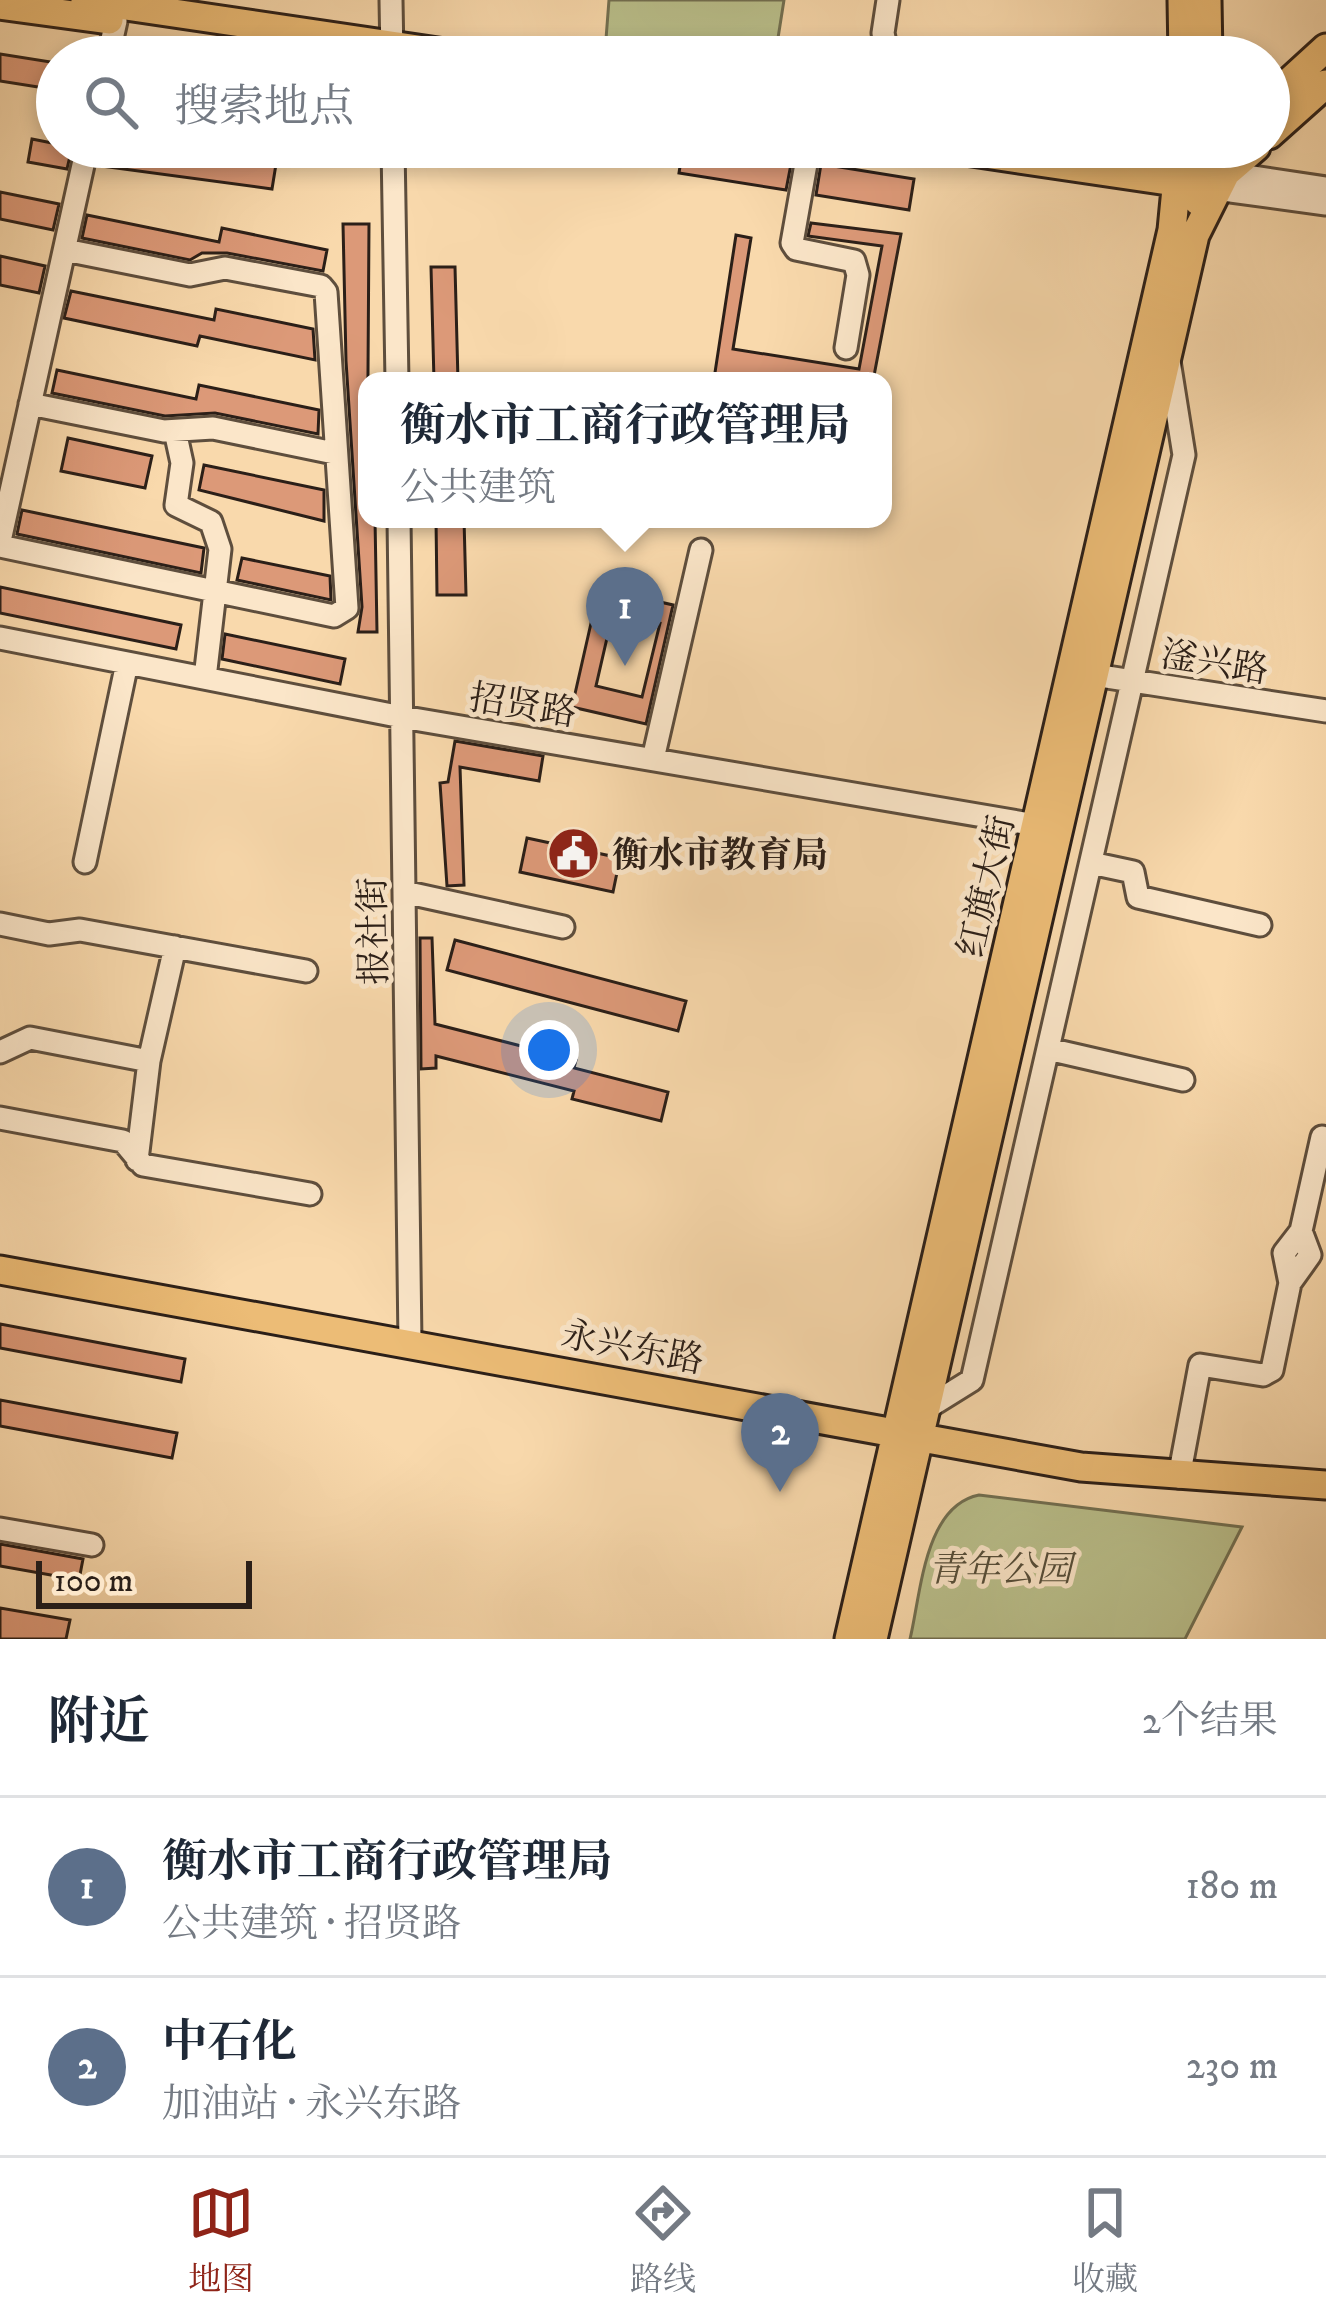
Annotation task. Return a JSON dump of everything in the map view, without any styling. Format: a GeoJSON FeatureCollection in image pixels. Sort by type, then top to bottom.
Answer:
{"type":"FeatureCollection","features":[{"type":"Feature","properties":{"kind":"main road"},"geometry":{"type":"LineString","coordinates":[[86,0],[302,36]]}},
{"type":"Feature","properties":{"kind":"main road"},"geometry":{"type":"LineString","coordinates":[[1182,0],[1183,36]]}},
{"type":"Feature","properties":{"kind":"main road"},"geometry":{"type":"LineString","coordinates":[[1207,0],[1208,36]]}},
{"type":"Feature","properties":{"kind":"main road"},"geometry":{"type":"LineString","coordinates":[[0,5],[218,36]]}},
{"type":"Feature","properties":{"kind":"main road"},"geometry":{"type":"LineString","coordinates":[[1290,81],[1326,48]]}},
{"type":"Feature","properties":{"kind":"main road"},"geometry":{"type":"LineString","coordinates":[[1290,116],[1326,84]]}},
{"type":"Feature","properties":{"kind":"main road","name":"红旗大街"},"geometry":{"type":"LineString","coordinates":[[849,1639],[907,1443],[926,1408],[1195,235],[1200,168]]}},
{"type":"Feature","properties":{"kind":"main road","name":"红旗大街"},"geometry":{"type":"LineString","coordinates":[[873,1639],[907,1443],[1036,825],[1172,230],[1200,168]]}},
{"type":"Feature","properties":{"kind":"main road","name":"永兴东路"},"geometry":{"type":"LineString","coordinates":[[0,1270],[410,1342],[1115,1487],[1326,1502]]}},
{"type":"Feature","properties":{"kind":"main road","name":"永兴东路"},"geometry":{"type":"LineString","coordinates":[[0,1286],[907,1443],[1179,1477],[1326,1485]]}},
{"type":"Feature","properties":{"kind":"street"},"geometry":{"type":"LineString","coordinates":[[391,0],[392,36]]}},
{"type":"Feature","properties":{"kind":"street"},"geometry":{"type":"LineString","coordinates":[[884,36],[888,0]]}},
{"type":"Feature","properties":{"kind":"street"},"geometry":{"type":"LineString","coordinates":[[113,36],[116,21]]}},
{"type":"Feature","properties":{"kind":"street"},"geometry":{"type":"LineString","coordinates":[[64,250],[190,274],[225,268],[321,286],[329,303],[334,453],[347,608],[343,614],[0,543],[30,404],[64,250],[82,168]]}},
{"type":"Feature","properties":{"kind":"street"},"geometry":{"type":"LineString","coordinates":[[393,168],[397,372]]}},
{"type":"Feature","properties":{"kind":"street"},"geometry":{"type":"LineString","coordinates":[[805,168],[792,243],[796,249],[854,261],[858,274],[846,348]]}},
{"type":"Feature","properties":{"kind":"street"},"geometry":{"type":"LineString","coordinates":[[1203,168],[1326,204]]}},
{"type":"Feature","properties":{"kind":"street"},"geometry":{"type":"LineString","coordinates":[[1206,168],[1326,188]]}},
{"type":"Feature","properties":{"kind":"street"},"geometry":{"type":"LineString","coordinates":[[926,1408],[972,1380],[1133,681],[1184,455],[1167,355]]}},
{"type":"Feature","properties":{"kind":"street"},"geometry":{"type":"LineString","coordinates":[[30,404],[175,431],[213,428],[334,453]]}},
{"type":"Feature","properties":{"kind":"street"},"geometry":{"type":"LineString","coordinates":[[175,431],[182,464],[176,505],[211,522],[217,532],[218,591],[205,678]]}},
{"type":"Feature","properties":{"kind":"street","name":"报社街"},"geometry":{"type":"LineString","coordinates":[[399,528],[410,1342]]}},
{"type":"Feature","properties":{"kind":"street"},"geometry":{"type":"LineString","coordinates":[[653,759],[701,550]]}},
{"type":"Feature","properties":{"kind":"street","name":"招贤路"},"geometry":{"type":"LineString","coordinates":[[0,638],[402,717],[1036,825]]}},
{"type":"Feature","properties":{"kind":"street"},"geometry":{"type":"LineString","coordinates":[[86,862],[127,663]]}},
{"type":"Feature","properties":{"kind":"street","name":"滏兴路"},"geometry":{"type":"LineString","coordinates":[[1094,676],[1326,711]]}},
{"type":"Feature","properties":{"kind":"street"},"geometry":{"type":"LineString","coordinates":[[1091,863],[1133,872],[1138,897],[1260,925]]}},
{"type":"Feature","properties":{"kind":"street"},"geometry":{"type":"LineString","coordinates":[[404,892],[562,927]]}},
{"type":"Feature","properties":{"kind":"street"},"geometry":{"type":"LineString","coordinates":[[0,925],[49,934],[80,930],[306,971]]}},
{"type":"Feature","properties":{"kind":"street"},"geometry":{"type":"LineString","coordinates":[[137,1160],[149,1061],[175,947]]}},
{"type":"Feature","properties":{"kind":"street"},"geometry":{"type":"LineString","coordinates":[[0,1052],[30,1038],[149,1061]]}},
{"type":"Feature","properties":{"kind":"street"},"geometry":{"type":"LineString","coordinates":[[1048,1049],[1183,1080]]}},
{"type":"Feature","properties":{"kind":"street"},"geometry":{"type":"LineString","coordinates":[[0,1118],[123,1141],[137,1160],[310,1194]]}},
{"type":"Feature","properties":{"kind":"street"},"geometry":{"type":"LineString","coordinates":[[1179,1477],[1200,1365],[1263,1375],[1272,1370],[1291,1283],[1310,1255],[1301,1231],[1322,1136]]}},
{"type":"Feature","properties":{"kind":"street"},"geometry":{"type":"LineString","coordinates":[[0,1529],[92,1545]]}},
{"type":"Feature","properties":{"kind":"green space"},"geometry":{"type":"Polygon","coordinates":[[[609,0],[784,0],[778,36],[606,36],[609,0]]]}},
{"type":"Feature","properties":{"kind":"green space","name":"青年公园"},"geometry":{"type":"Polygon","coordinates":[[[979,1495],[1242,1527],[1185,1639],[910,1639],[936,1534],[961,1502],[979,1495]]]}},
{"type":"Feature","properties":{"kind":"building"},"geometry":{"type":"Polygon","coordinates":[[[0,54],[36,60],[36,87],[0,81],[0,54]]]}},
{"type":"Feature","properties":{"kind":"building"},"geometry":{"type":"Polygon","coordinates":[[[32,139],[36,140],[36,163],[28,162],[32,139]]]}},
{"type":"Feature","properties":{"kind":"building"},"geometry":{"type":"Polygon","coordinates":[[[116,168],[275,168],[272,189],[116,168]]]}},
{"type":"Feature","properties":{"kind":"building"},"geometry":{"type":"Polygon","coordinates":[[[680,168],[790,168],[786,190],[679,173],[680,168]]]}},
{"type":"Feature","properties":{"kind":"building"},"geometry":{"type":"Polygon","coordinates":[[[820,168],[914,179],[909,210],[816,195],[820,168]]]}},
{"type":"Feature","properties":{"kind":"building"},"geometry":{"type":"Polygon","coordinates":[[[0,192],[59,204],[53,230],[0,219],[0,192]]]}},
{"type":"Feature","properties":{"kind":"building"},"geometry":{"type":"Polygon","coordinates":[[[87,215],[219,242],[222,228],[327,250],[323,271],[227,253],[202,253],[190,260],[82,238],[87,215]]]}},
{"type":"Feature","properties":{"kind":"building"},"geometry":{"type":"Polygon","coordinates":[[[811,223],[901,234],[875,372],[715,372],[736,235],[751,238],[733,349],[859,369],[882,246],[808,236],[811,223]]]}},
{"type":"Feature","properties":{"kind":"building"},"geometry":{"type":"Polygon","coordinates":[[[343,224],[369,224],[368,372],[358,372],[358,528],[375,528],[377,632],[358,632],[362,607],[346,361],[343,224]]]}},
{"type":"Feature","properties":{"kind":"building"},"geometry":{"type":"Polygon","coordinates":[[[0,256],[45,266],[39,293],[0,285],[0,256]]]}},
{"type":"Feature","properties":{"kind":"building"},"geometry":{"type":"Polygon","coordinates":[[[431,267],[455,267],[458,372],[434,372],[431,267]]]}},
{"type":"Feature","properties":{"kind":"building"},"geometry":{"type":"Polygon","coordinates":[[[71,291],[214,320],[216,309],[313,329],[315,360],[200,336],[197,346],[64,318],[71,291]]]}},
{"type":"Feature","properties":{"kind":"building"},"geometry":{"type":"Polygon","coordinates":[[[57,370],[196,399],[199,385],[319,410],[318,434],[215,413],[165,416],[52,393],[57,370]]]}},
{"type":"Feature","properties":{"kind":"building"},"geometry":{"type":"Polygon","coordinates":[[[68,438],[152,456],[145,488],[61,471],[68,438]]]}},
{"type":"Feature","properties":{"kind":"building"},"geometry":{"type":"Polygon","coordinates":[[[204,465],[324,490],[324,521],[199,490],[204,465]]]}},
{"type":"Feature","properties":{"kind":"building"},"geometry":{"type":"Polygon","coordinates":[[[22,510],[204,548],[201,573],[17,534],[22,510]]]}},
{"type":"Feature","properties":{"kind":"building"},"geometry":{"type":"Polygon","coordinates":[[[436,528],[464,528],[466,595],[437,595],[436,528]]]}},
{"type":"Feature","properties":{"kind":"building"},"geometry":{"type":"Polygon","coordinates":[[[242,558],[330,576],[331,600],[237,580],[242,558]]]}},
{"type":"Feature","properties":{"kind":"building"},"geometry":{"type":"Polygon","coordinates":[[[0,587],[181,625],[176,649],[0,613],[0,587]]]}},
{"type":"Feature","properties":{"kind":"building"},"geometry":{"type":"Polygon","coordinates":[[[599,588],[673,605],[646,724],[572,707],[599,588]],[[613,612],[596,686],[642,697],[660,623],[613,612]]]}},
{"type":"Feature","properties":{"kind":"building"},"geometry":{"type":"Polygon","coordinates":[[[225,634],[345,659],[340,684],[222,659],[225,634]]]}},
{"type":"Feature","properties":{"kind":"building"},"geometry":{"type":"Polygon","coordinates":[[[455,741],[543,756],[539,781],[460,767],[464,885],[447,886],[440,783],[448,782],[455,741]]]}},
{"type":"Feature","properties":{"kind":"building"},"geometry":{"type":"Polygon","coordinates":[[[527,838],[620,858],[613,892],[520,872],[527,838]]]}},
{"type":"Feature","properties":{"kind":"building"},"geometry":{"type":"Polygon","coordinates":[[[420,938],[432,938],[435,1024],[576,1060],[574,1068],[668,1092],[661,1121],[572,1099],[574,1091],[436,1056],[436,1068],[421,1069],[420,938]]]}},
{"type":"Feature","properties":{"kind":"building"},"geometry":{"type":"Polygon","coordinates":[[[455,940],[686,1001],[678,1031],[447,970],[455,940]]]}},
{"type":"Feature","properties":{"kind":"building"},"geometry":{"type":"Polygon","coordinates":[[[0,1324],[185,1359],[181,1382],[0,1348],[0,1324]]]}},
{"type":"Feature","properties":{"kind":"building"},"geometry":{"type":"Polygon","coordinates":[[[0,1400],[177,1433],[172,1458],[0,1426],[0,1400]]]}},
{"type":"Feature","properties":{"kind":"building"},"geometry":{"type":"Polygon","coordinates":[[[0,1544],[83,1559],[79,1580],[0,1566],[0,1544]]]}},
{"type":"Feature","properties":{"kind":"building"},"geometry":{"type":"Polygon","coordinates":[[[0,1608],[70,1620],[66,1639],[0,1639],[0,1608]]]}},
{"type":"Feature","properties":{"kind":"place","name":"衡水市工商行政管理局"},"geometry":{"type":"Point","coordinates":[625,666]}},
{"type":"Feature","properties":{"kind":"place","name":"衡水市教育局"},"geometry":{"type":"Point","coordinates":[573,854]}},
{"type":"Feature","properties":{"kind":"place","name":"中石化"},"geometry":{"type":"Point","coordinates":[780,1492]}}]}
